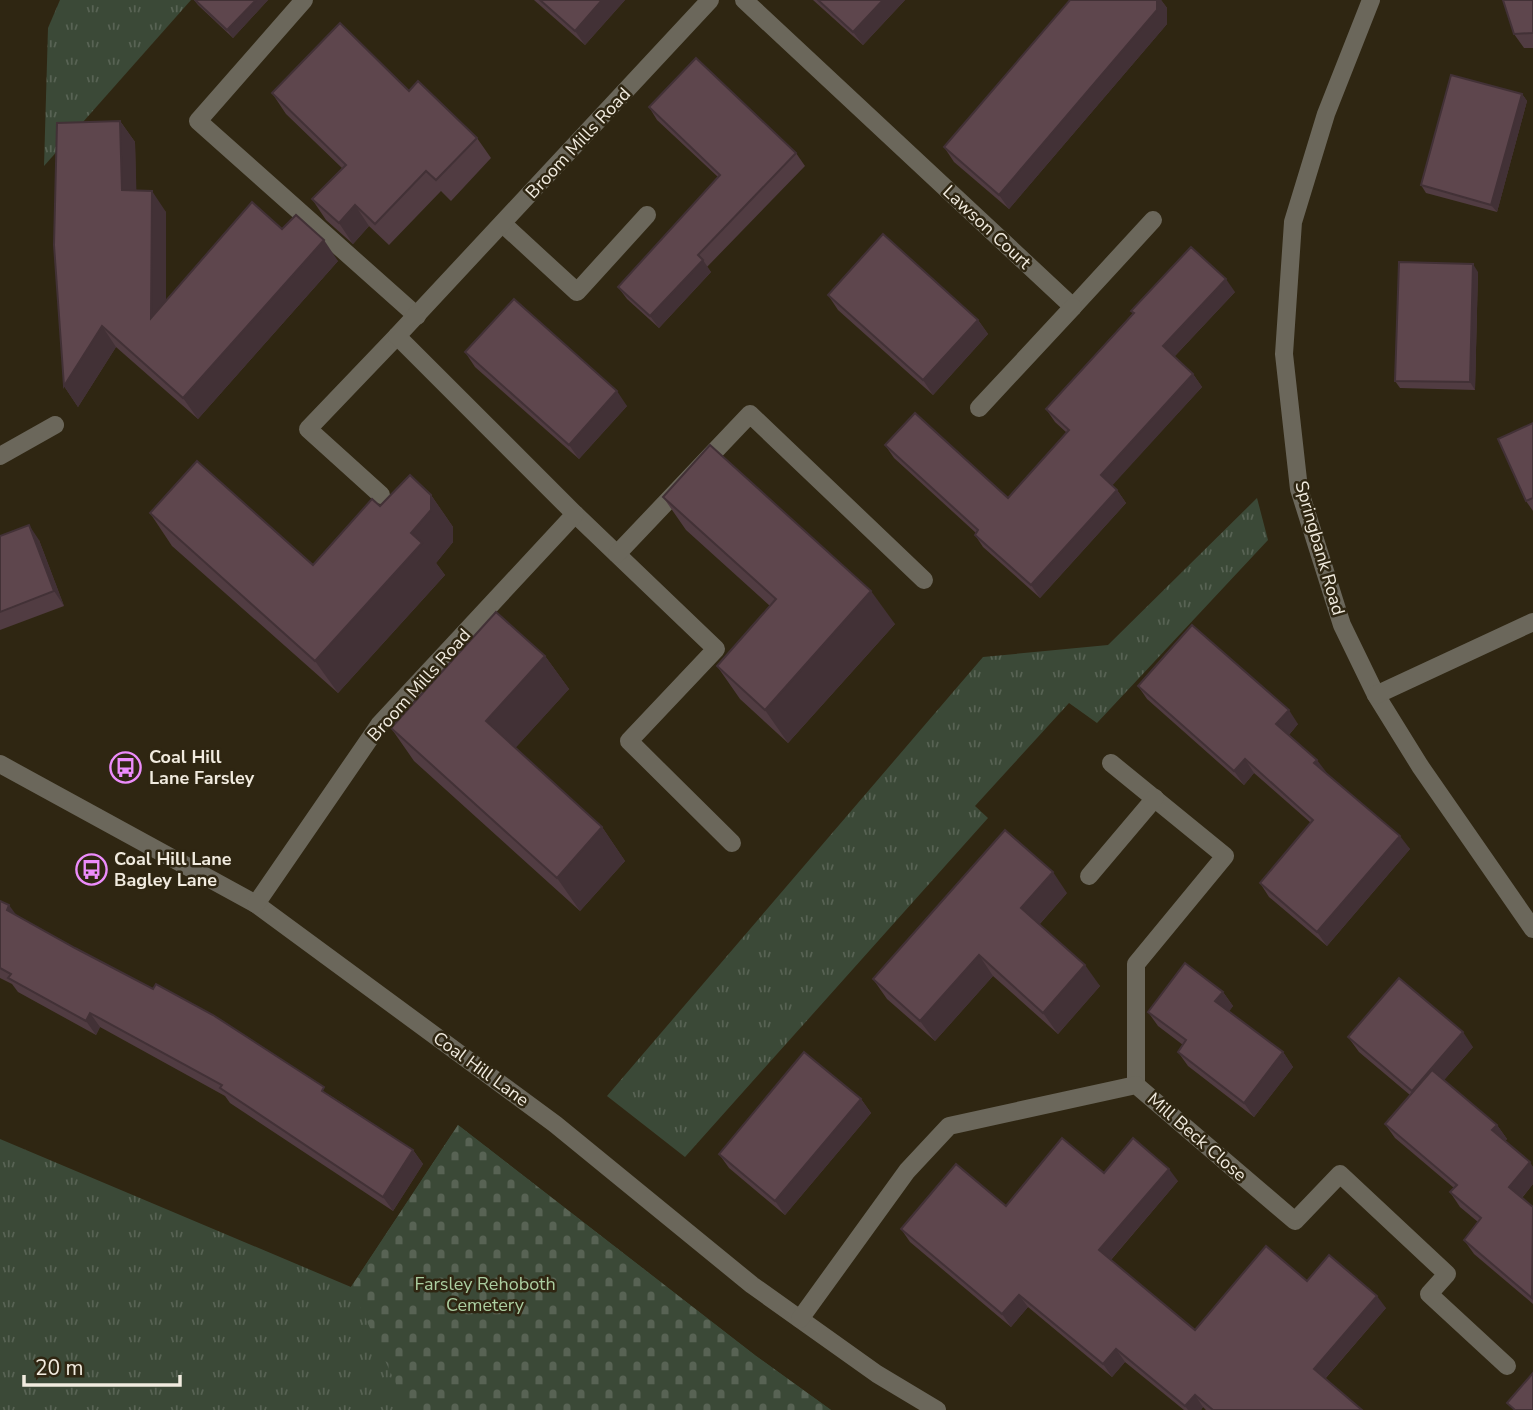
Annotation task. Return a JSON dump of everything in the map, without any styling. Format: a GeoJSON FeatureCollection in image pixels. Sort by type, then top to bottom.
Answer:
{"type":"FeatureCollection","features":[{"type":"Feature","properties":{"kind":"street"},"geometry":{"type":"LineString","coordinates":[[304,0],[198,121],[417,316]]}},
{"type":"Feature","properties":{"kind":"street","name":"Broom Mills Road"},"geometry":{"type":"LineString","coordinates":[[381,495],[308,429],[417,316],[710,0]]}},
{"type":"Feature","properties":{"kind":"street","name":"Lawson Court"},"geometry":{"type":"LineString","coordinates":[[744,0],[1073,307]]}},
{"type":"Feature","properties":{"kind":"street","name":"Springbank Road"},"geometry":{"type":"LineString","coordinates":[[1371,0],[1326,114],[1293,222],[1284,354],[1300,489],[1342,625],[1376,695],[1419,766],[1533,929]]}},
{"type":"Feature","properties":{"kind":"street"},"geometry":{"type":"LineString","coordinates":[[503,224],[577,292],[647,215]]}},
{"type":"Feature","properties":{"kind":"street"},"geometry":{"type":"LineString","coordinates":[[979,408],[1153,220]]}},
{"type":"Feature","properties":{"kind":"street"},"geometry":{"type":"LineString","coordinates":[[397,337],[716,649],[629,741],[732,842]]}},
{"type":"Feature","properties":{"kind":"street"},"geometry":{"type":"LineString","coordinates":[[617,554],[750,414],[924,580]]}},
{"type":"Feature","properties":{"kind":"street"},"geometry":{"type":"LineString","coordinates":[[0,456],[55,425]]}},
{"type":"Feature","properties":{"kind":"street","name":"Broom Mills Road"},"geometry":{"type":"LineString","coordinates":[[256,904],[379,725],[575,514]]}},
{"type":"Feature","properties":{"kind":"street"},"geometry":{"type":"LineString","coordinates":[[1376,695],[1533,622]]}},
{"type":"Feature","properties":{"kind":"street"},"geometry":{"type":"LineString","coordinates":[[1111,763],[1226,856],[1136,964],[1136,1085]]}},
{"type":"Feature","properties":{"kind":"street","name":"Coal Hill Lane"},"geometry":{"type":"LineString","coordinates":[[0,764],[256,904],[555,1124],[752,1285],[877,1374],[937,1410]]}},
{"type":"Feature","properties":{"kind":"street"},"geometry":{"type":"LineString","coordinates":[[1089,876],[1155,798]]}},
{"type":"Feature","properties":{"kind":"street","name":"Mill Beck Close"},"geometry":{"type":"LineString","coordinates":[[800,1319],[907,1171],[949,1126],[1136,1085],[1295,1221],[1340,1174],[1447,1274],[1429,1294],[1507,1366]]}},
{"type":"Feature","properties":{"kind":"green space"},"geometry":{"type":"Polygon","coordinates":[[[60,0],[191,0],[44,166],[48,28],[60,0]]]}},
{"type":"Feature","properties":{"kind":"green space"},"geometry":{"type":"Polygon","coordinates":[[[1257,498],[1268,540],[1097,723],[1069,703],[975,806],[988,818],[685,1157],[607,1096],[983,657],[1108,645],[1257,498]]]}},
{"type":"Feature","properties":{"kind":"green space"},"geometry":{"type":"Polygon","coordinates":[[[458,1125],[756,1356],[831,1410],[0,1410],[0,1139],[351,1287],[458,1125]]]}},
{"type":"Feature","properties":{"kind":"green space","name":"Farsley Rehoboth Cemetery"},"geometry":{"type":"Polygon","coordinates":[[[458,1125],[756,1356],[831,1410],[408,1410],[351,1287],[458,1125]]]}},
{"type":"Feature","properties":{"kind":"building"},"geometry":{"type":"Polygon","coordinates":[[[195,0],[256,0],[227,30],[195,0]]]}},
{"type":"Feature","properties":{"kind":"building"},"geometry":{"type":"Polygon","coordinates":[[[540,0],[602,0],[575,31],[540,0]]]}},
{"type":"Feature","properties":{"kind":"building"},"geometry":{"type":"Polygon","coordinates":[[[818,0],[883,0],[853,32],[818,0]]]}},
{"type":"Feature","properties":{"kind":"building"},"geometry":{"type":"Polygon","coordinates":[[[1070,0],[1157,0],[1157,10],[999,195],[944,147],[1070,0]]]}},
{"type":"Feature","properties":{"kind":"building"},"geometry":{"type":"Polygon","coordinates":[[[1503,0],[1533,0],[1533,33],[1514,34],[1503,0]]]}},
{"type":"Feature","properties":{"kind":"building"},"geometry":{"type":"Polygon","coordinates":[[[340,23],[409,91],[418,81],[477,138],[436,180],[426,171],[375,224],[355,205],[339,223],[312,199],[346,165],[272,93],[340,23]]]}},
{"type":"Feature","properties":{"kind":"building"},"geometry":{"type":"Polygon","coordinates":[[[696,58],[796,153],[698,255],[703,260],[650,316],[618,287],[720,175],[649,107],[696,58]]]}},
{"type":"Feature","properties":{"kind":"building"},"geometry":{"type":"Polygon","coordinates":[[[1451,75],[1522,94],[1491,205],[1421,185],[1451,75]]]}},
{"type":"Feature","properties":{"kind":"building"},"geometry":{"type":"Polygon","coordinates":[[[120,121],[122,190],[152,191],[151,318],[252,202],[282,229],[296,215],[324,240],[183,398],[102,326],[64,386],[54,245],[57,123],[120,121]]]}},
{"type":"Feature","properties":{"kind":"building"},"geometry":{"type":"Polygon","coordinates":[[[883,234],[978,320],[923,380],[828,295],[883,234]]]}},
{"type":"Feature","properties":{"kind":"building"},"geometry":{"type":"Polygon","coordinates":[[[1191,247],[1226,279],[1163,346],[1193,374],[1101,475],[1117,490],[1031,585],[975,535],[978,530],[885,445],[915,413],[1008,498],[1069,430],[1046,409],[1191,247]]]}},
{"type":"Feature","properties":{"kind":"building"},"geometry":{"type":"Polygon","coordinates":[[[1399,262],[1473,264],[1470,382],[1395,381],[1399,262]]]}},
{"type":"Feature","properties":{"kind":"building"},"geometry":{"type":"Polygon","coordinates":[[[514,299],[617,391],[569,445],[465,352],[514,299]]]}},
{"type":"Feature","properties":{"kind":"building"},"geometry":{"type":"Polygon","coordinates":[[[1533,423],[1533,498],[1526,501],[1498,439],[1533,423]]]}},
{"type":"Feature","properties":{"kind":"building"},"geometry":{"type":"Polygon","coordinates":[[[710,445],[871,591],[765,710],[717,666],[776,599],[663,497],[710,445]]]}},
{"type":"Feature","properties":{"kind":"building"},"geometry":{"type":"Polygon","coordinates":[[[197,461],[313,565],[372,499],[380,506],[410,475],[431,495],[431,510],[411,533],[422,543],[315,661],[150,513],[197,461]]]}},
{"type":"Feature","properties":{"kind":"building"},"geometry":{"type":"Polygon","coordinates":[[[29,525],[54,591],[0,612],[0,536],[29,525]]]}},
{"type":"Feature","properties":{"kind":"building"},"geometry":{"type":"Polygon","coordinates":[[[496,612],[545,656],[486,721],[602,827],[557,878],[391,728],[496,612]]]}},
{"type":"Feature","properties":{"kind":"building"},"geometry":{"type":"Polygon","coordinates":[[[1192,625],[1289,710],[1276,724],[1317,760],[1314,763],[1400,836],[1317,932],[1260,883],[1313,820],[1245,759],[1234,771],[1138,686],[1192,625]]]}},
{"type":"Feature","properties":{"kind":"building"},"geometry":{"type":"Polygon","coordinates":[[[1005,830],[1053,872],[1021,908],[1085,965],[1043,1013],[979,955],[920,1021],[873,979],[1005,830]]]}},
{"type":"Feature","properties":{"kind":"building"},"geometry":{"type":"Polygon","coordinates":[[[0,901],[9,905],[7,910],[75,948],[153,989],[156,984],[213,1015],[324,1087],[322,1091],[413,1150],[383,1197],[220,1088],[222,1085],[90,1013],[86,1021],[8,978],[11,974],[0,968],[0,901]]]}},
{"type":"Feature","properties":{"kind":"building"},"geometry":{"type":"Polygon","coordinates":[[[1185,963],[1223,992],[1215,1001],[1283,1052],[1244,1103],[1178,1052],[1186,1040],[1148,1012],[1185,963]]]}},
{"type":"Feature","properties":{"kind":"building"},"geometry":{"type":"Polygon","coordinates":[[[1399,978],[1463,1032],[1412,1091],[1348,1037],[1399,978]]]}},
{"type":"Feature","properties":{"kind":"building"},"geometry":{"type":"Polygon","coordinates":[[[804,1052],[861,1099],[775,1201],[719,1154],[804,1052]]]}},
{"type":"Feature","properties":{"kind":"building"},"geometry":{"type":"Polygon","coordinates":[[[1432,1070],[1497,1125],[1492,1130],[1530,1162],[1509,1187],[1533,1207],[1532,1298],[1464,1240],[1481,1218],[1450,1192],[1457,1185],[1385,1124],[1432,1070]]]}},
{"type":"Feature","properties":{"kind":"building"},"geometry":{"type":"Polygon","coordinates":[[[1062,1138],[1104,1173],[1133,1138],[1169,1169],[1099,1250],[1195,1330],[1266,1246],[1307,1281],[1329,1255],[1377,1296],[1314,1369],[1362,1410],[1213,1410],[1195,1395],[1185,1406],[1116,1349],[1103,1364],[1019,1295],[1002,1314],[901,1229],[956,1164],[1006,1206],[1062,1138]]]}},
{"type":"Feature","properties":{"kind":"building"},"geometry":{"type":"Polygon","coordinates":[[[1533,1373],[1533,1410],[1515,1410],[1507,1403],[1533,1373]]]}},
{"type":"Feature","properties":{"kind":"place","name":"Coal Hill Lane Farsley"},"geometry":{"type":"Point","coordinates":[126,767]}},
{"type":"Feature","properties":{"kind":"place","name":"Coal Hill Lane Bagley Lane"},"geometry":{"type":"Point","coordinates":[91,869]}}]}
